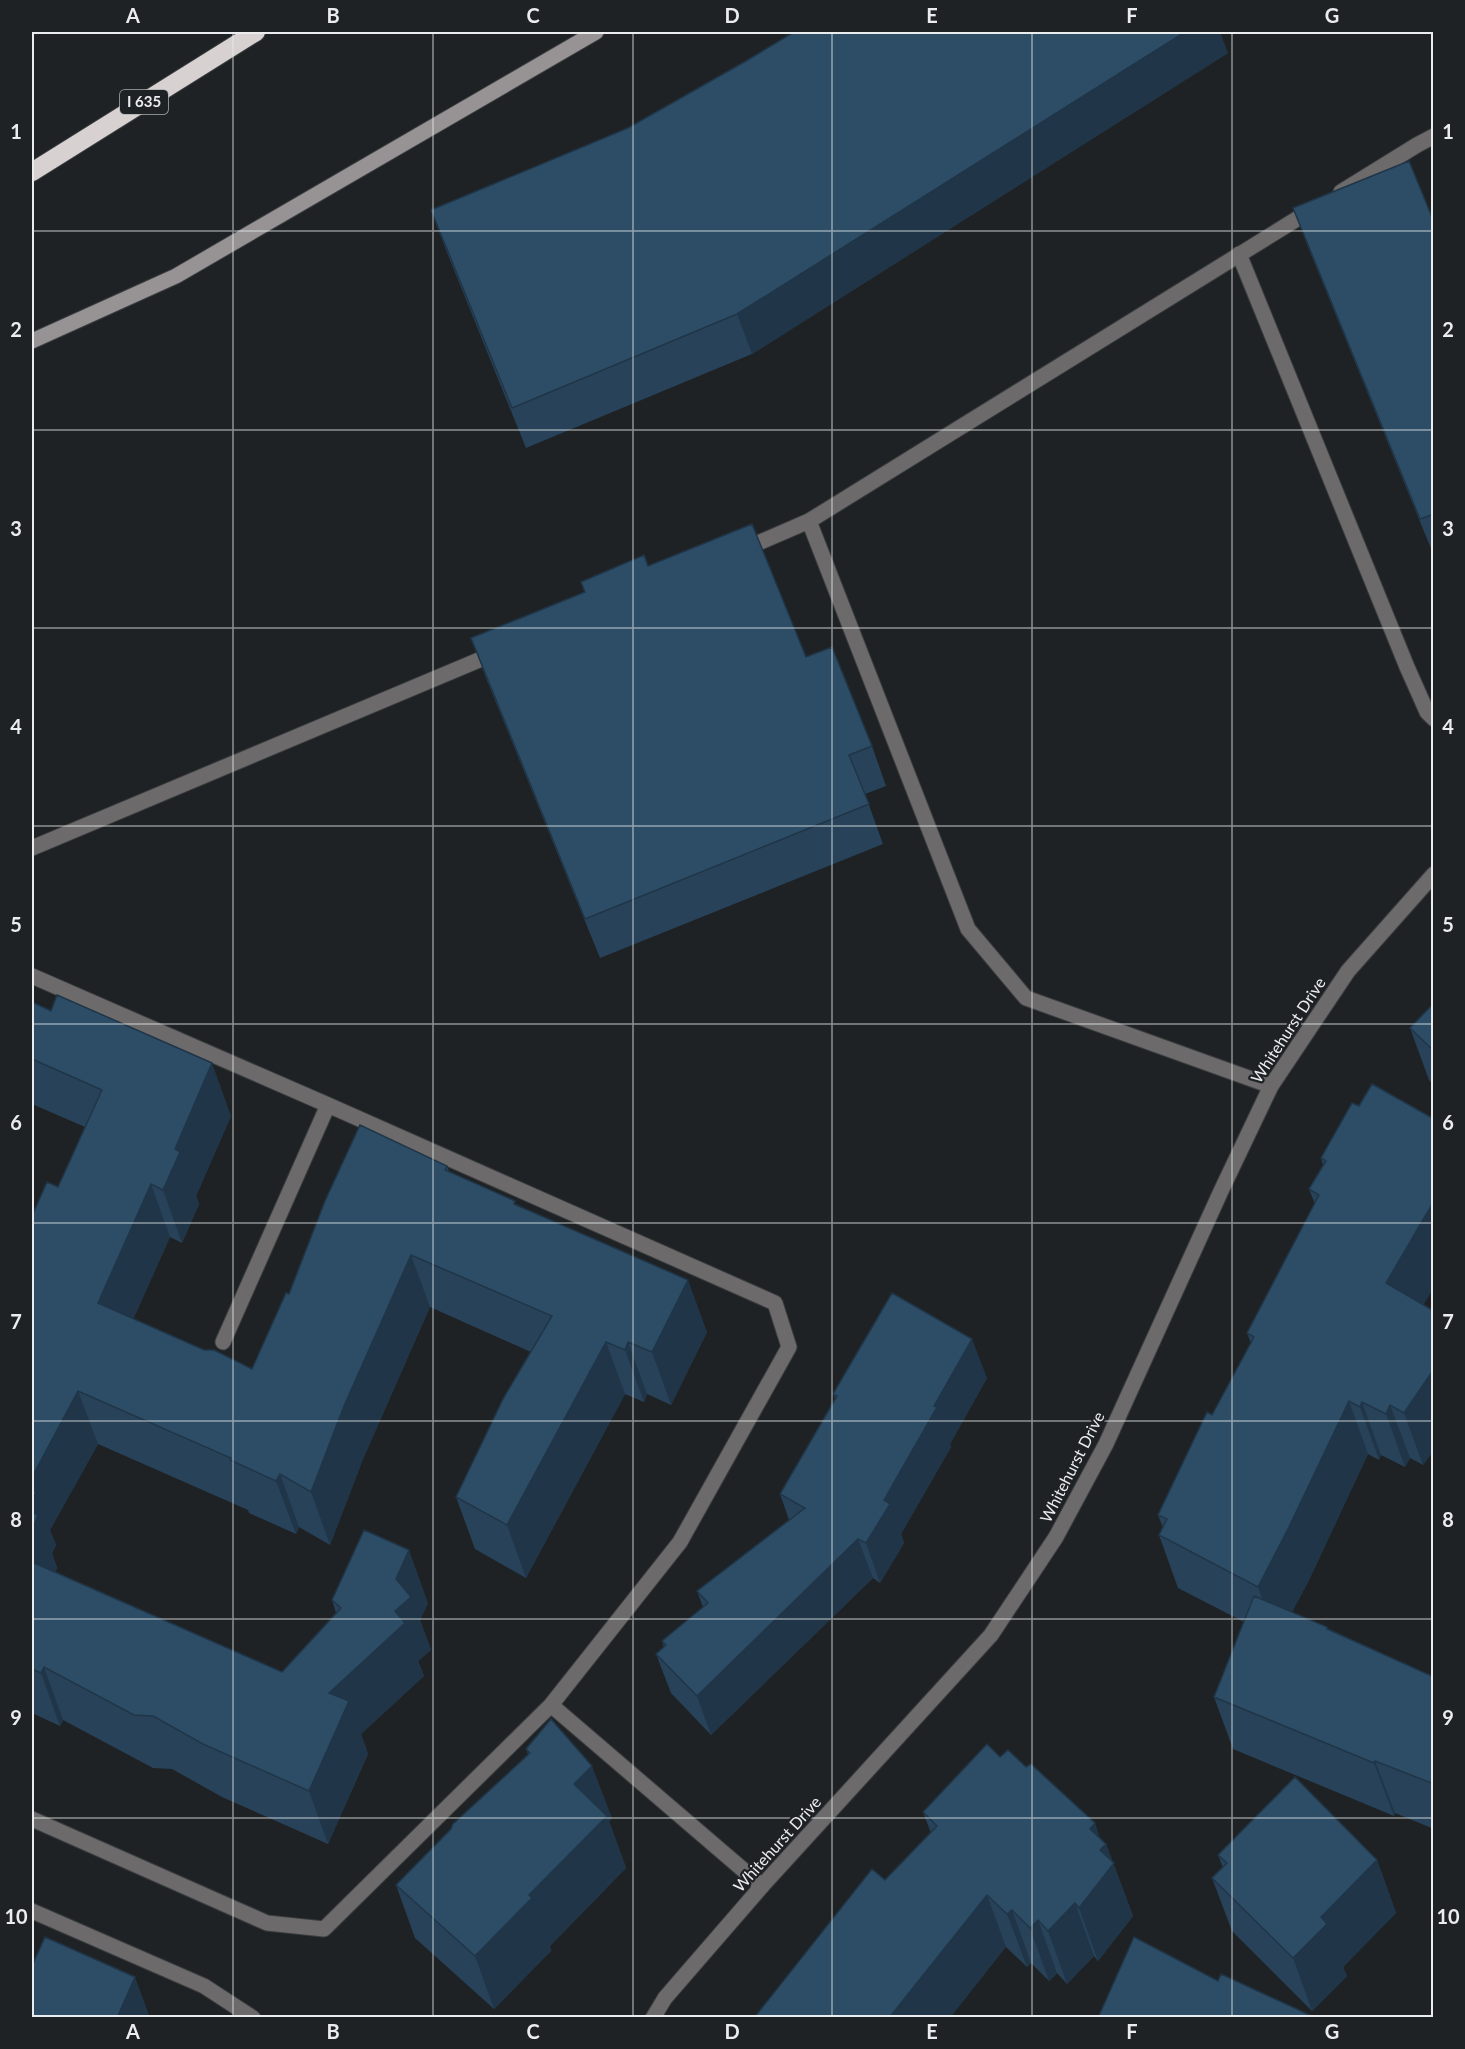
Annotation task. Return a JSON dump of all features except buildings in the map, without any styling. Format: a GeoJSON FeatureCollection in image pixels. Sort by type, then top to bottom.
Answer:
{"type":"FeatureCollection","features":[{"type":"Feature","properties":{"kind":"highway","name":"I 635"},"geometry":{"type":"LineString","coordinates":[[32,172],[256,32]]}},
{"type":"Feature","properties":{"kind":"main road"},"geometry":{"type":"LineString","coordinates":[[32,341],[176,276],[596,32]]}},
{"type":"Feature","properties":{"kind":"street"},"geometry":{"type":"LineString","coordinates":[[732,554],[809,521],[1239,254],[1434,136]]}},
{"type":"Feature","properties":{"kind":"street"},"geometry":{"type":"LineString","coordinates":[[1239,254],[1407,667],[1427,712],[1434,719]]}},
{"type":"Feature","properties":{"kind":"street"},"geometry":{"type":"LineString","coordinates":[[809,521],[968,929],[1026,998],[1271,1086]]}},
{"type":"Feature","properties":{"kind":"street"},"geometry":{"type":"LineString","coordinates":[[32,848],[513,646]]}},
{"type":"Feature","properties":{"kind":"street","name":"Whitehurst Drive"},"geometry":{"type":"LineString","coordinates":[[653,2018],[665,1998],[762,1886],[992,1635],[1056,1537],[1106,1444],[1271,1086],[1348,971],[1434,874]]}},
{"type":"Feature","properties":{"kind":"street"},"geometry":{"type":"LineString","coordinates":[[32,976],[775,1303],[789,1347],[680,1542],[551,1705],[324,1929],[267,1923],[32,1819]]}},
{"type":"Feature","properties":{"kind":"street"},"geometry":{"type":"LineString","coordinates":[[223,1342],[328,1105]]}},
{"type":"Feature","properties":{"kind":"street"},"geometry":{"type":"LineString","coordinates":[[551,1705],[762,1886]]}},
{"type":"Feature","properties":{"kind":"street"},"geometry":{"type":"LineString","coordinates":[[32,1911],[204,1986],[253,2018]]}}]}
